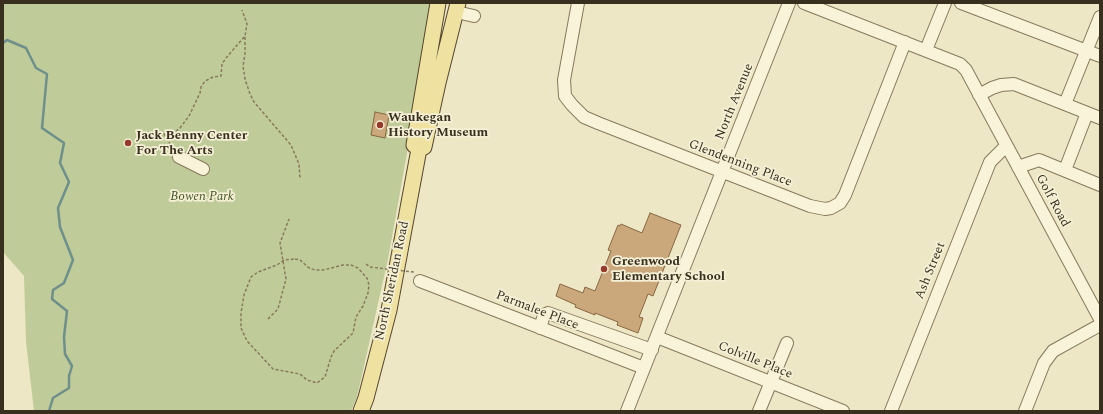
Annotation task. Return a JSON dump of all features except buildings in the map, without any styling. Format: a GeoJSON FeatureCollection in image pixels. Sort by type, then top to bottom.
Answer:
{"type":"FeatureCollection","features":[{"type":"Feature","properties":{"kind":"main road","name":"North Sheridan Road"},"geometry":{"type":"LineString","coordinates":[[419,149],[414,145],[438,3]]}},
{"type":"Feature","properties":{"kind":"main road","name":"North Sheridan Road"},"geometry":{"type":"LineString","coordinates":[[419,149],[424,147],[457,7]]}},
{"type":"Feature","properties":{"kind":"main road","name":"North Sheridan Road"},"geometry":{"type":"LineString","coordinates":[[361,411],[366,398],[389,310],[419,149]]}},
{"type":"Feature","properties":{"kind":"street","name":"Glendenning Place"},"geometry":{"type":"LineString","coordinates":[[578,3],[564,80],[565,96],[584,116],[598,123],[810,206],[825,209],[831,208],[840,203],[845,195],[905,42]]}},
{"type":"Feature","properties":{"kind":"street","name":"North Avenue"},"geometry":{"type":"LineString","coordinates":[[627,411],[789,3]]}},
{"type":"Feature","properties":{"kind":"street","name":"Golf Road"},"geometry":{"type":"LineString","coordinates":[[804,3],[960,64],[966,70],[1100,319]]}},
{"type":"Feature","properties":{"kind":"street"},"geometry":{"type":"LineString","coordinates":[[926,50],[944,3]]}},
{"type":"Feature","properties":{"kind":"street"},"geometry":{"type":"LineString","coordinates":[[961,3],[1100,56]]}},
{"type":"Feature","properties":{"kind":"street"},"geometry":{"type":"LineString","coordinates":[[457,7],[474,16]]}},
{"type":"Feature","properties":{"kind":"street"},"geometry":{"type":"LineString","coordinates":[[1065,104],[1100,16]]}},
{"type":"Feature","properties":{"kind":"street"},"geometry":{"type":"LineString","coordinates":[[979,95],[1001,85],[1014,84],[1100,118]]}},
{"type":"Feature","properties":{"kind":"street"},"geometry":{"type":"LineString","coordinates":[[1065,170],[1087,113]]}},
{"type":"Feature","properties":{"kind":"street","name":"Ash Street"},"geometry":{"type":"LineString","coordinates":[[891,411],[990,162],[1006,146]]}},
{"type":"Feature","properties":{"kind":"street"},"geometry":{"type":"LineString","coordinates":[[179,157],[203,169]]}},
{"type":"Feature","properties":{"kind":"street"},"geometry":{"type":"LineString","coordinates":[[1018,167],[1039,160],[1100,184]]}},
{"type":"Feature","properties":{"kind":"street","name":"Parmalee Place"},"geometry":{"type":"LineString","coordinates":[[417,277],[540,328],[644,368]]}},
{"type":"Feature","properties":{"kind":"street"},"geometry":{"type":"LineString","coordinates":[[540,328],[544,315],[548,312],[652,350]]}},
{"type":"Feature","properties":{"kind":"street"},"geometry":{"type":"LineString","coordinates":[[1025,411],[1044,363],[1054,351],[1100,325]]}},
{"type":"Feature","properties":{"kind":"street","name":"Colville Place"},"geometry":{"type":"LineString","coordinates":[[657,337],[843,411]]}},
{"type":"Feature","properties":{"kind":"street"},"geometry":{"type":"LineString","coordinates":[[759,411],[787,343]]}},
{"type":"Feature","properties":{"kind":"path"},"geometry":{"type":"LineString","coordinates":[[242,10],[247,24],[243,66],[245,80],[254,102],[291,145],[299,164],[300,178]]}},
{"type":"Feature","properties":{"kind":"path"},"geometry":{"type":"LineString","coordinates":[[179,157],[170,146],[164,134],[170,131],[176,131],[180,128],[189,116],[200,93],[201,86],[205,81],[213,77],[221,76],[222,64],[245,36]]}},
{"type":"Feature","properties":{"kind":"path"},"geometry":{"type":"LineString","coordinates":[[268,319],[278,309],[286,279],[280,243],[289,219]]}},
{"type":"Feature","properties":{"kind":"path"},"geometry":{"type":"LineString","coordinates":[[284,260],[300,260],[309,268],[315,270],[351,265],[358,268],[367,278],[369,285],[368,293],[363,306],[356,317],[352,333],[334,351],[325,377],[317,383],[307,380],[300,374],[273,369],[247,341],[241,328],[241,313],[244,295],[251,277],[258,272],[277,265],[284,260]]}},
{"type":"Feature","properties":{"kind":"path"},"geometry":{"type":"LineString","coordinates":[[366,264],[370,267],[417,277]]}},
{"type":"Feature","properties":{"kind":"green space","name":"Bowen Park"},"geometry":{"type":"Polygon","coordinates":[[[3,3],[434,3],[388,259],[357,397],[351,411],[34,411],[26,342],[24,276],[3,252],[3,3]]]}},
{"type":"Feature","properties":{"kind":"waterway"},"geometry":{"type":"LineString","coordinates":[[3,43],[7,40],[26,48],[36,68],[47,74],[42,128],[64,143],[60,163],[69,182],[58,208],[60,227],[73,260],[64,283],[53,290],[52,299],[67,311],[64,337],[65,354],[72,366],[69,376],[69,388],[53,398],[49,411]]}},
{"type":"Feature","properties":{"kind":"place","name":"Waukegan History Museum"},"geometry":{"type":"Point","coordinates":[380,125]}},
{"type":"Feature","properties":{"kind":"place","name":"Jack Benny Center For The Arts"},"geometry":{"type":"Point","coordinates":[128,143]}},
{"type":"Feature","properties":{"kind":"place","name":"Greenwood Elementary School"},"geometry":{"type":"Point","coordinates":[604,269]}}]}
